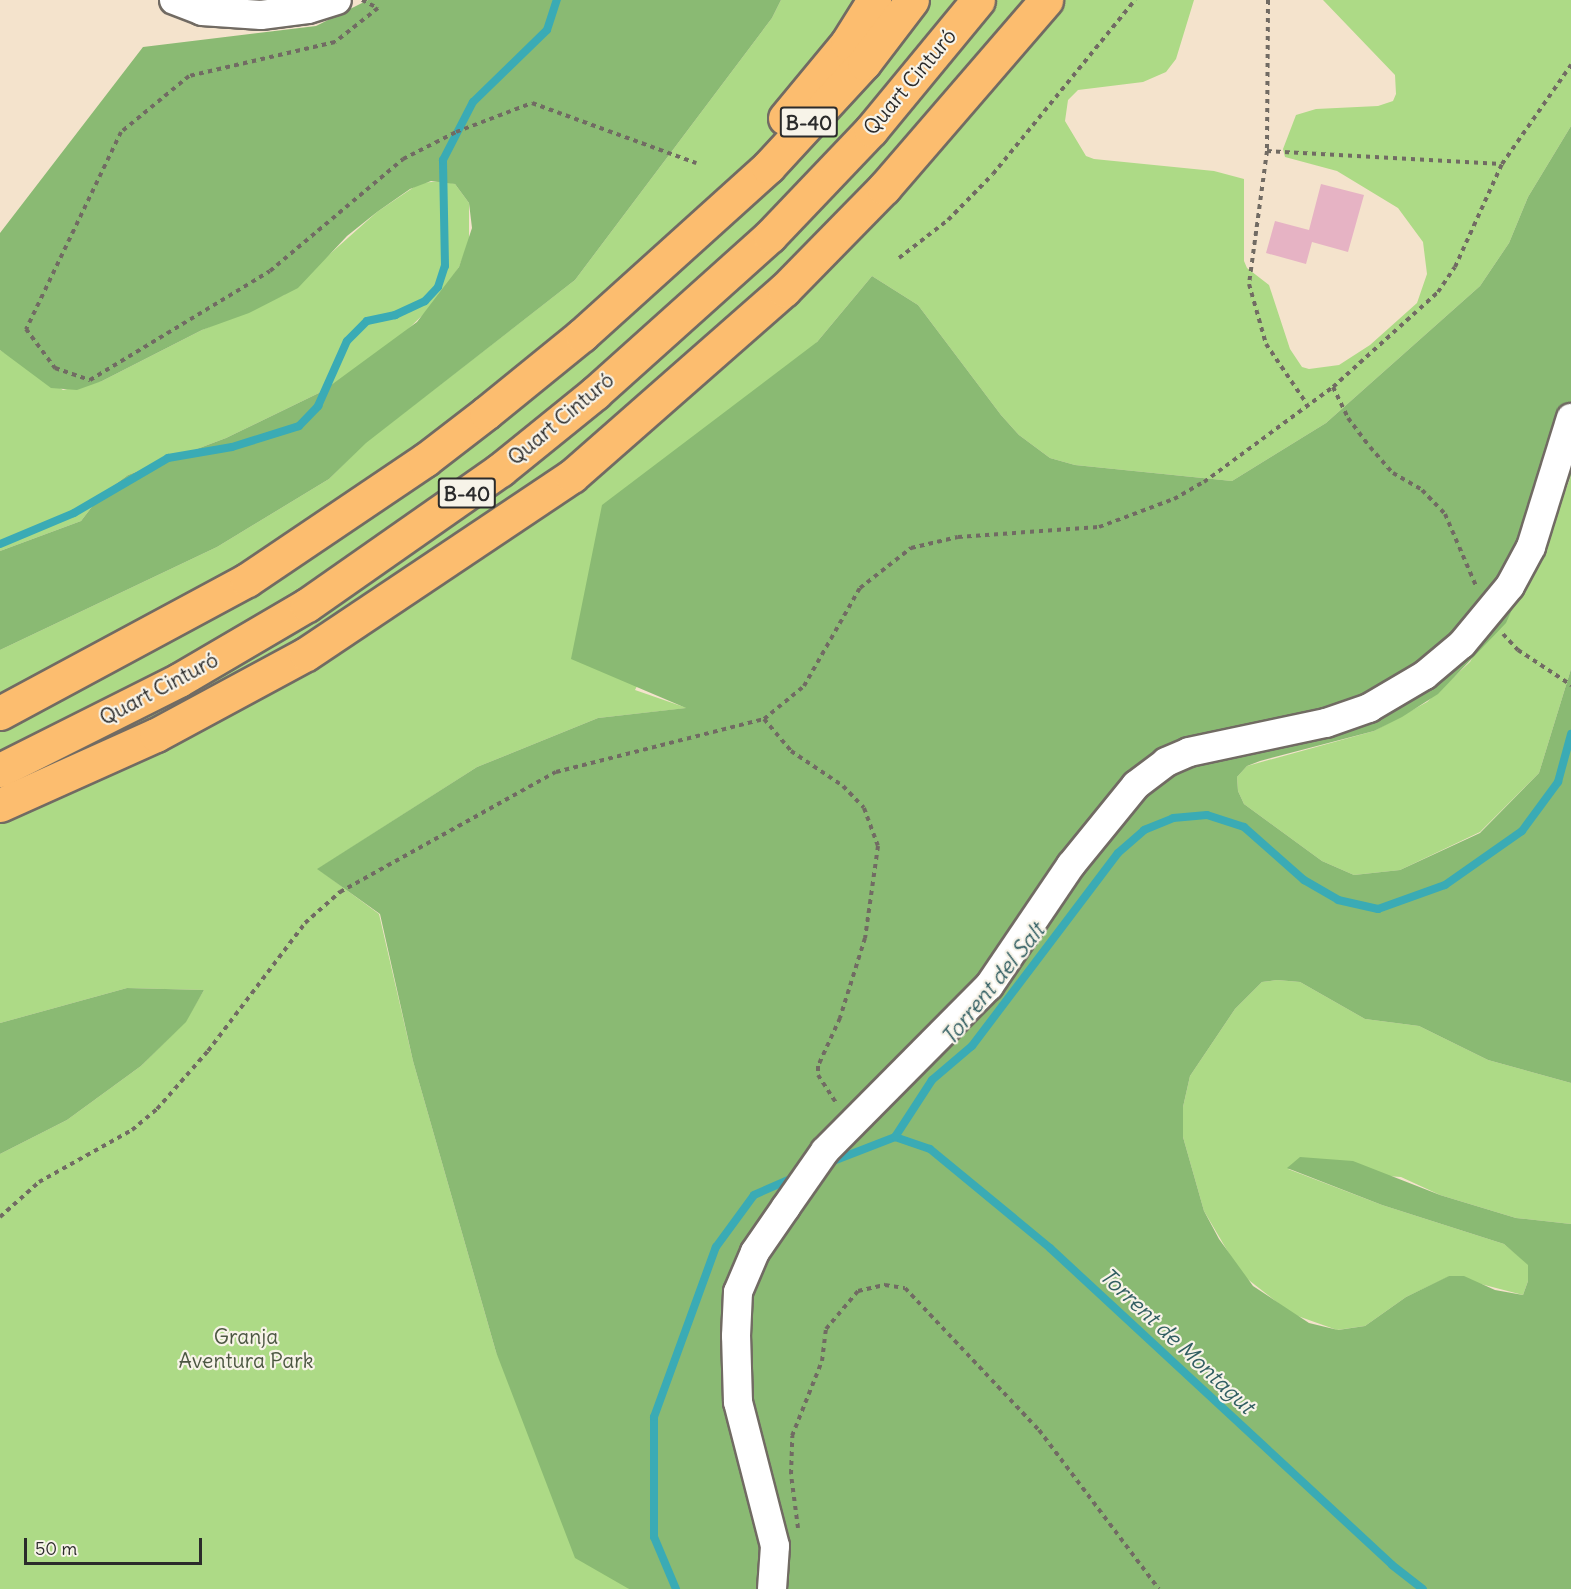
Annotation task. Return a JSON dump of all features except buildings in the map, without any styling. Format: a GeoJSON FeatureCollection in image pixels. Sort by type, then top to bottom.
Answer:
{"type":"FeatureCollection","features":[{"type":"Feature","properties":{"kind":"highway"},"geometry":{"type":"LineString","coordinates":[[694,232],[737,172],[847,43],[874,0]]}},
{"type":"Feature","properties":{"kind":"highway","name":"B-40"},"geometry":{"type":"LineString","coordinates":[[0,713],[247,580],[425,460],[582,336],[768,167],[864,63],[912,0]]}},
{"type":"Feature","properties":{"kind":"highway","name":"Quart Cinturó"},"geometry":{"type":"LineString","coordinates":[[0,770],[179,680],[307,605],[500,470],[595,393],[770,236],[871,130],[978,0]]}},
{"type":"Feature","properties":{"kind":"highway"},"geometry":{"type":"LineString","coordinates":[[0,805],[156,735],[306,654],[572,476],[784,290],[884,188],[1046,0]]}},
{"type":"Feature","properties":{"kind":"street"},"geometry":{"type":"LineString","coordinates":[[174,0],[202,11],[261,15],[308,9],[337,0]]}},
{"type":"Feature","properties":{"kind":"street"},"geometry":{"type":"LineString","coordinates":[[772,1589],[775,1546],[738,1402],[738,1292],[761,1243],[825,1151],[989,986],[1071,865],[1136,785],[1166,762],[1189,752],[1326,723],[1369,708],[1425,675],[1462,644],[1510,586],[1531,547],[1571,418]]}},
{"type":"Feature","properties":{"kind":"path"},"geometry":{"type":"LineString","coordinates":[[361,0],[378,8],[335,42],[189,76],[122,132],[26,329],[55,368],[90,380],[270,271],[403,159],[456,132],[532,103],[696,163]]}},
{"type":"Feature","properties":{"kind":"path"},"geometry":{"type":"LineString","coordinates":[[898,258],[948,220],[993,174],[1135,0]]}},
{"type":"Feature","properties":{"kind":"path"},"geometry":{"type":"LineString","coordinates":[[1268,0],[1267,151],[1249,284],[1266,344],[1307,404]]}},
{"type":"Feature","properties":{"kind":"path"},"geometry":{"type":"LineString","coordinates":[[0,1217],[39,1182],[114,1142],[157,1108],[208,1051],[305,922],[340,892],[556,772],[764,719],[804,686],[860,588],[911,548],[958,537],[1099,527],[1174,498],[1204,482],[1333,387],[1438,292],[1455,267],[1502,164],[1571,65]]}},
{"type":"Feature","properties":{"kind":"path"},"geometry":{"type":"LineString","coordinates":[[1267,151],[1502,164]]}},
{"type":"Feature","properties":{"kind":"path"},"geometry":{"type":"LineString","coordinates":[[1333,387],[1348,418],[1370,447],[1394,473],[1422,490],[1445,514],[1487,614],[1518,650],[1571,685]]}},
{"type":"Feature","properties":{"kind":"path"},"geometry":{"type":"LineString","coordinates":[[764,719],[786,746],[843,786],[864,807],[878,846],[865,938],[840,1018],[818,1066],[818,1075],[851,1124]]}},
{"type":"Feature","properties":{"kind":"path"},"geometry":{"type":"LineString","coordinates":[[797,1536],[792,1436],[822,1361],[826,1329],[858,1291],[885,1285],[905,1288],[1039,1430],[1159,1589]]}},
{"type":"Feature","properties":{"kind":"green space"},"geometry":{"type":"Polygon","coordinates":[[[368,0],[781,0],[772,18],[575,280],[366,443],[329,479],[217,547],[0,650],[0,551],[81,521],[101,495],[128,475],[226,438],[323,391],[417,322],[459,267],[472,228],[469,203],[455,184],[431,181],[410,189],[347,236],[298,288],[249,313],[202,330],[102,381],[77,390],[51,388],[0,350],[0,233],[143,47],[316,26],[368,0]]]}},
{"type":"Feature","properties":{"kind":"green space","name":"Granja Aventura Park"},"geometry":{"type":"Polygon","coordinates":[[[781,0],[1194,0],[1176,59],[1166,72],[1143,82],[1078,90],[1068,100],[1065,121],[1086,156],[1094,159],[1214,171],[1244,179],[1244,261],[1247,268],[1269,285],[1290,349],[1302,367],[1309,369],[1339,365],[1370,345],[1417,303],[1427,274],[1423,242],[1398,208],[1337,171],[1285,157],[1283,149],[1296,115],[1316,109],[1378,106],[1393,101],[1396,94],[1395,75],[1323,0],[1571,0],[1571,126],[1528,197],[1509,243],[1480,286],[1326,423],[1232,481],[1075,465],[1050,458],[1019,435],[1001,415],[918,305],[872,276],[817,342],[635,690],[687,708],[598,718],[477,767],[318,869],[379,914],[413,1061],[496,1352],[629,1589],[0,1589],[0,1154],[67,1120],[141,1066],[185,1022],[204,990],[127,988],[0,1023],[0,650],[217,547],[329,479],[365,443],[575,280],[772,18],[781,0]]]}},
{"type":"Feature","properties":{"kind":"green space"},"geometry":{"type":"Polygon","coordinates":[[[1571,126],[1571,476],[1506,623],[1438,694],[1402,717],[1374,731],[1260,761],[1247,766],[1237,777],[1238,791],[1244,804],[1322,861],[1354,875],[1400,870],[1480,833],[1539,773],[1571,669],[1571,1083],[1488,1060],[1419,1026],[1365,1019],[1300,982],[1277,980],[1262,982],[1235,1009],[1190,1076],[1183,1107],[1183,1137],[1204,1211],[1219,1239],[1253,1286],[1309,1323],[1338,1330],[1365,1326],[1406,1297],[1449,1276],[1464,1276],[1495,1290],[1523,1295],[1528,1281],[1528,1265],[1504,1244],[1382,1205],[1287,1168],[1300,1157],[1353,1161],[1440,1195],[1516,1218],[1571,1224],[1571,1589],[629,1589],[575,1558],[496,1352],[413,1061],[380,914],[317,869],[477,767],[598,718],[686,708],[571,659],[602,505],[817,342],[872,276],[918,305],[1001,415],[1019,435],[1050,458],[1075,465],[1232,481],[1326,423],[1480,286],[1509,243],[1528,197],[1571,126]]]}},
{"type":"Feature","properties":{"kind":"green space"},"geometry":{"type":"Polygon","coordinates":[[[443,181],[455,184],[469,203],[469,241],[459,267],[436,302],[397,340],[323,391],[226,438],[128,475],[101,495],[81,521],[0,551],[0,350],[63,390],[102,381],[202,330],[284,295],[377,212],[420,183],[443,181]]]}},
{"type":"Feature","properties":{"kind":"green space"},"geometry":{"type":"Polygon","coordinates":[[[1571,476],[1571,669],[1539,773],[1480,832],[1400,870],[1354,875],[1322,861],[1244,804],[1238,791],[1237,777],[1247,766],[1374,731],[1427,702],[1470,662],[1556,515],[1571,476]]]}},
{"type":"Feature","properties":{"kind":"green space"},"geometry":{"type":"Polygon","coordinates":[[[1277,980],[1300,982],[1365,1019],[1419,1026],[1488,1060],[1571,1083],[1571,1224],[1516,1218],[1440,1195],[1401,1177],[1288,1169],[1382,1205],[1504,1244],[1528,1264],[1528,1281],[1523,1295],[1450,1276],[1406,1297],[1365,1326],[1337,1330],[1292,1314],[1241,1274],[1204,1211],[1183,1137],[1183,1107],[1190,1076],[1235,1009],[1262,982],[1277,980]]]}},
{"type":"Feature","properties":{"kind":"green space"},"geometry":{"type":"Polygon","coordinates":[[[127,988],[204,990],[186,1022],[141,1066],[67,1120],[0,1154],[0,1023],[127,988]]]}},
{"type":"Feature","properties":{"kind":"waterway"},"geometry":{"type":"LineString","coordinates":[[0,544],[74,513],[168,458],[232,447],[299,426],[318,406],[347,341],[367,321],[395,315],[425,301],[438,287],[445,266],[443,160],[473,102],[547,30],[557,0]]}},
{"type":"Feature","properties":{"kind":"waterway","name":"Torrent del Salt"},"geometry":{"type":"LineString","coordinates":[[828,1163],[895,1137],[932,1080],[972,1046],[1118,853],[1144,830],[1173,818],[1207,815],[1244,827],[1304,880],[1338,900],[1378,909],[1445,885],[1522,831],[1558,782],[1571,734]]}},
{"type":"Feature","properties":{"kind":"waterway","name":"Torrent de Montagut"},"geometry":{"type":"LineString","coordinates":[[895,1137],[930,1149],[1050,1248],[1392,1565],[1423,1589]]}},
{"type":"Feature","properties":{"kind":"waterway","name":"Torrent del Salt"},"geometry":{"type":"LineString","coordinates":[[676,1589],[654,1537],[654,1417],[716,1247],[754,1195],[795,1177]]}}]}
